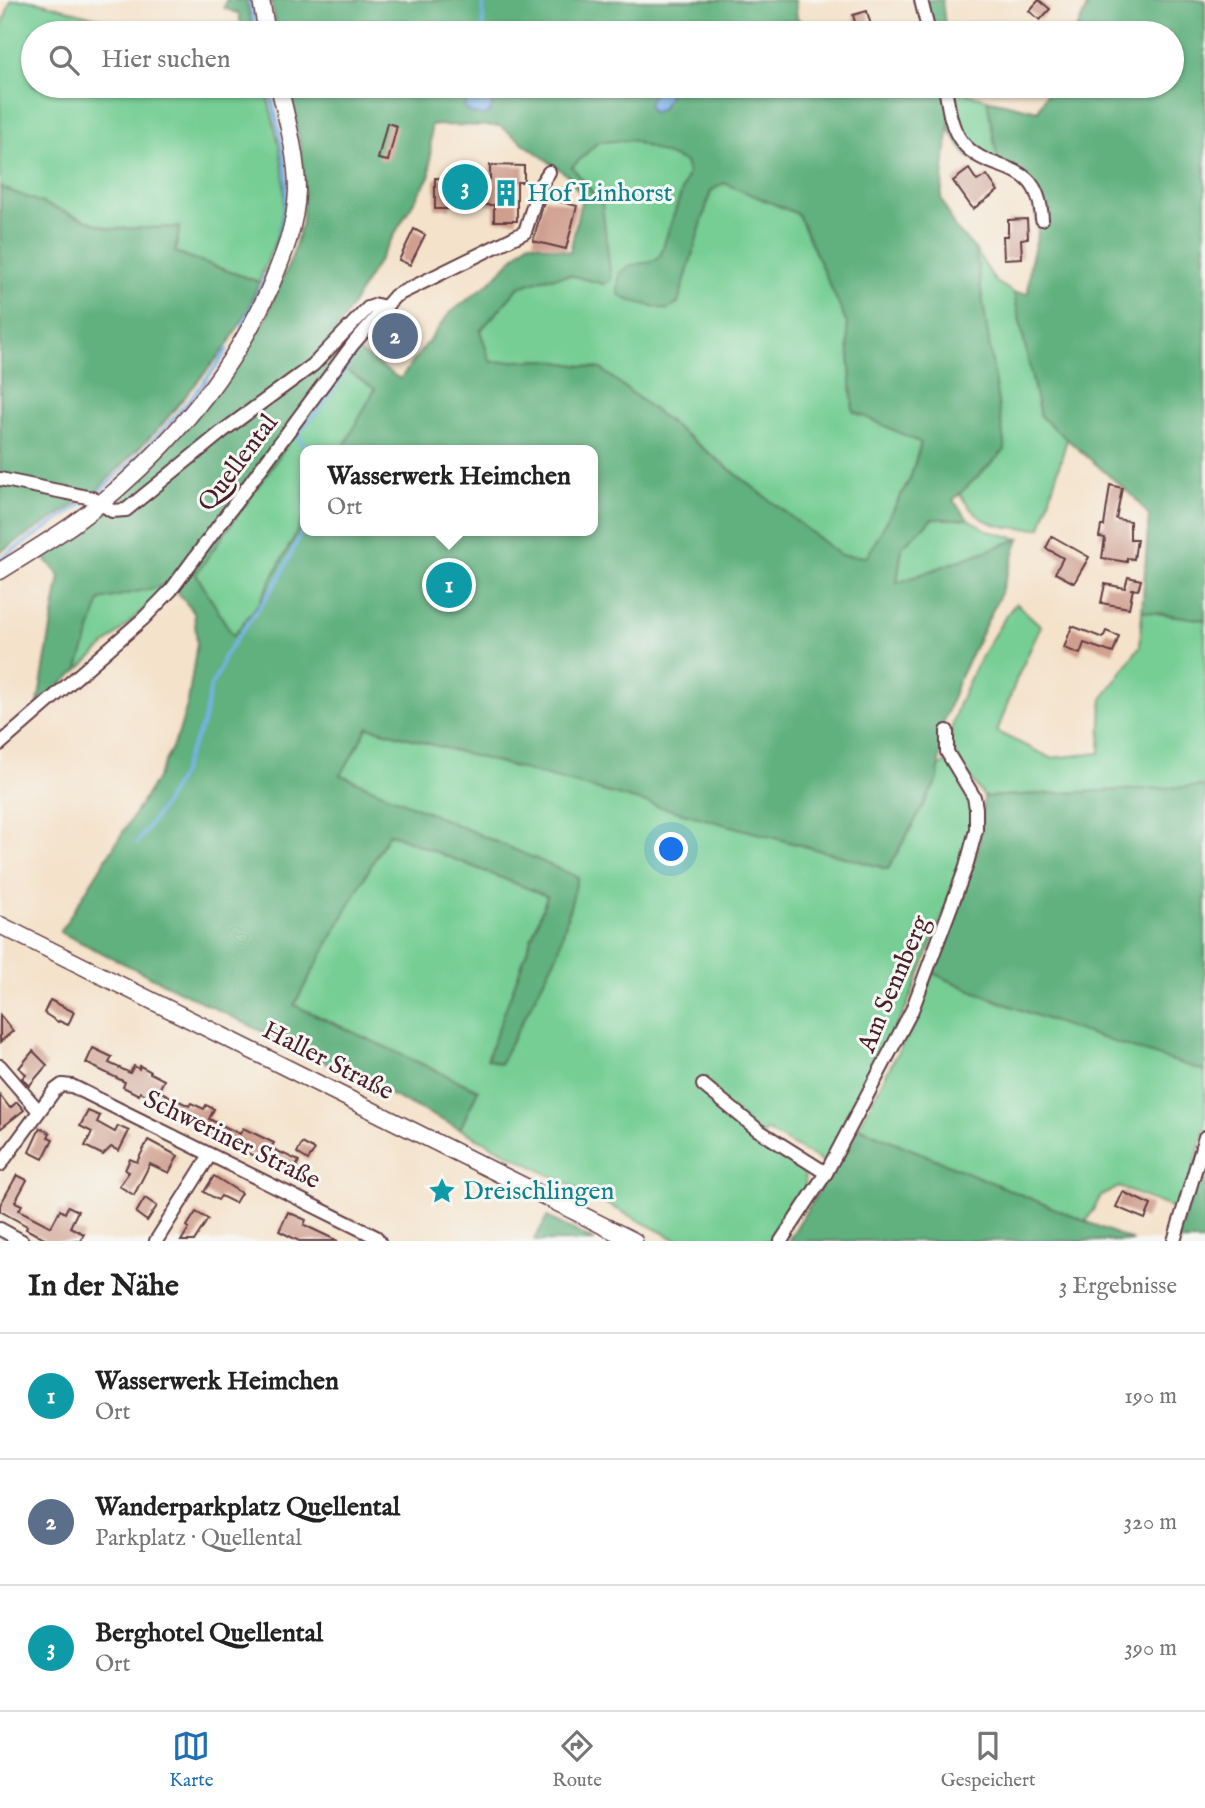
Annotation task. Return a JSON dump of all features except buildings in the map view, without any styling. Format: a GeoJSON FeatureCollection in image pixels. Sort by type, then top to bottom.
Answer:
{"type":"FeatureCollection","features":[{"type":"Feature","properties":{"kind":"main road"},"geometry":{"type":"LineString","coordinates":[[261,0],[265,21]]}},
{"type":"Feature","properties":{"kind":"main road"},"geometry":{"type":"LineString","coordinates":[[0,571],[71,525],[136,471],[218,379],[252,326],[285,254],[297,190],[290,135],[282,98]]}},
{"type":"Feature","properties":{"kind":"main road","name":"Haller Straße"},"geometry":{"type":"LineString","coordinates":[[0,925],[634,1241]]}},
{"type":"Feature","properties":{"kind":"street"},"geometry":{"type":"LineString","coordinates":[[921,0],[926,21]]}},
{"type":"Feature","properties":{"kind":"street"},"geometry":{"type":"LineString","coordinates":[[947,98],[953,124],[962,142],[977,156],[1021,174],[1037,192],[1042,219]]}},
{"type":"Feature","properties":{"kind":"street","name":"Quellental"},"geometry":{"type":"LineString","coordinates":[[0,744],[144,619],[171,590],[353,344],[395,296],[525,232],[539,187],[549,172]]}},
{"type":"Feature","properties":{"kind":"street"},"geometry":{"type":"LineString","coordinates":[[0,479],[92,498],[112,511],[125,510],[223,431],[313,365],[368,308],[377,305],[385,307]]}},
{"type":"Feature","properties":{"kind":"street","name":"Am Sennberg"},"geometry":{"type":"LineString","coordinates":[[782,1241],[826,1173],[912,1010],[973,843],[976,819],[974,797],[947,752],[947,731]]}},
{"type":"Feature","properties":{"kind":"street"},"geometry":{"type":"LineString","coordinates":[[0,1066],[38,1110],[0,1165]]}},
{"type":"Feature","properties":{"kind":"street","name":"Schweriner Straße"},"geometry":{"type":"LineString","coordinates":[[38,1110],[62,1085],[72,1086],[376,1237],[379,1241]]}},
{"type":"Feature","properties":{"kind":"street"},"geometry":{"type":"LineString","coordinates":[[704,1085],[758,1130],[826,1173]]}},
{"type":"Feature","properties":{"kind":"street"},"geometry":{"type":"LineString","coordinates":[[1174,1241],[1205,1137]]}},
{"type":"Feature","properties":{"kind":"street"},"geometry":{"type":"LineString","coordinates":[[156,1241],[210,1155]]}},
{"type":"Feature","properties":{"kind":"street"},"geometry":{"type":"LineString","coordinates":[[0,1229],[22,1241]]}},
{"type":"Feature","properties":{"kind":"green space"},"geometry":{"type":"Polygon","coordinates":[[[11,0],[32,0],[108,21],[21,21],[21,98],[268,98],[281,156],[284,199],[278,231],[259,282],[175,252],[179,227],[110,229],[0,187],[0,32],[11,0]]]}},
{"type":"Feature","properties":{"kind":"green space"},"geometry":{"type":"Polygon","coordinates":[[[226,0],[246,0],[251,21],[240,21],[239,14],[224,8],[226,0]]]}},
{"type":"Feature","properties":{"kind":"green space"},"geometry":{"type":"Polygon","coordinates":[[[271,0],[795,0],[797,18],[801,21],[275,21],[271,0]]]}},
{"type":"Feature","properties":{"kind":"green space"},"geometry":{"type":"Polygon","coordinates":[[[918,0],[942,0],[945,21],[923,21],[918,0]]]}},
{"type":"Feature","properties":{"kind":"green space"},"geometry":{"type":"Polygon","coordinates":[[[1090,0],[1205,0],[1205,620],[1142,611],[1149,516],[1134,497],[1040,416],[1014,293],[1028,293],[1030,265],[1038,234],[1035,199],[1019,177],[999,168],[987,99],[1038,111],[1044,98],[1184,98],[1184,21],[1080,21],[1090,0]]]}},
{"type":"Feature","properties":{"kind":"green space"},"geometry":{"type":"Polygon","coordinates":[[[291,98],[952,98],[941,198],[954,227],[975,249],[1005,450],[953,500],[968,519],[932,519],[902,547],[897,583],[1019,539],[999,597],[959,679],[942,727],[938,779],[888,869],[368,727],[341,775],[578,877],[558,953],[500,1064],[487,1059],[547,896],[389,833],[294,1005],[478,1090],[460,1129],[60,932],[157,778],[178,735],[188,702],[197,643],[194,613],[171,584],[100,600],[77,671],[38,703],[60,576],[41,554],[173,442],[224,384],[265,321],[292,257],[302,221],[304,189],[291,98]],[[431,125],[430,175],[334,335],[400,379],[449,314],[489,283],[529,242],[570,252],[582,196],[567,175],[500,126],[431,125]],[[631,140],[598,142],[572,167],[602,204],[611,280],[604,284],[570,275],[543,279],[519,287],[480,331],[491,362],[546,360],[601,369],[840,555],[867,557],[910,479],[921,443],[853,411],[847,323],[798,214],[724,183],[711,191],[678,303],[667,310],[628,300],[618,294],[619,274],[631,266],[650,262],[660,256],[688,173],[685,162],[631,140]]]}},
{"type":"Feature","properties":{"kind":"green space"},"geometry":{"type":"Polygon","coordinates":[[[952,98],[987,99],[999,168],[985,165],[967,156],[950,131],[952,98]]]}},
{"type":"Feature","properties":{"kind":"green space"},"geometry":{"type":"Polygon","coordinates":[[[631,140],[686,162],[688,173],[660,256],[654,262],[678,303],[711,191],[724,183],[798,214],[847,323],[853,411],[921,442],[910,479],[867,557],[840,555],[601,369],[546,360],[491,362],[480,331],[519,287],[543,279],[570,275],[603,284],[602,204],[572,167],[598,142],[631,140]]]}},
{"type":"Feature","properties":{"kind":"green space"},"geometry":{"type":"Polygon","coordinates":[[[0,187],[110,229],[180,227],[175,252],[259,282],[248,310],[227,346],[160,427],[94,493],[0,552],[0,187]]]}},
{"type":"Feature","properties":{"kind":"green space"},"geometry":{"type":"Polygon","coordinates":[[[975,249],[995,281],[1014,293],[1040,416],[1067,439],[1041,528],[1000,526],[984,520],[974,513],[959,494],[1005,450],[975,249]]]}},
{"type":"Feature","properties":{"kind":"green space"},"geometry":{"type":"Polygon","coordinates":[[[342,367],[375,389],[345,445],[300,445],[300,526],[259,603],[233,636],[196,574],[342,367]]]}},
{"type":"Feature","properties":{"kind":"green space"},"geometry":{"type":"Polygon","coordinates":[[[932,519],[968,519],[989,531],[1019,539],[897,584],[902,547],[932,519]]]}},
{"type":"Feature","properties":{"kind":"green space"},"geometry":{"type":"Polygon","coordinates":[[[171,584],[77,671],[100,600],[171,584]]]}},
{"type":"Feature","properties":{"kind":"green space"},"geometry":{"type":"Polygon","coordinates":[[[1016,603],[1041,626],[1017,678],[997,732],[1051,758],[1100,753],[1102,699],[1140,646],[1142,611],[1205,620],[1205,786],[984,797],[954,752],[951,732],[955,714],[973,672],[996,631],[1016,603]]]}},
{"type":"Feature","properties":{"kind":"green space"},"geometry":{"type":"Polygon","coordinates":[[[368,727],[888,869],[938,779],[939,768],[945,762],[950,763],[971,799],[972,828],[968,853],[906,1008],[825,1163],[766,1130],[759,1140],[803,1166],[806,1188],[770,1241],[679,1241],[460,1129],[478,1090],[294,1005],[389,833],[547,896],[488,1059],[500,1064],[558,953],[577,877],[341,775],[368,727]]]}},
{"type":"Feature","properties":{"kind":"green space"},"geometry":{"type":"Polygon","coordinates":[[[1205,786],[1205,1071],[1033,1014],[933,973],[979,845],[984,797],[1205,786]]]}},
{"type":"Feature","properties":{"kind":"green space"},"geometry":{"type":"Polygon","coordinates":[[[933,973],[1033,1014],[1205,1071],[1205,1129],[1180,1211],[1119,1187],[1101,1196],[1086,1222],[858,1127],[914,1022],[933,973]]]}},
{"type":"Feature","properties":{"kind":"green space"},"geometry":{"type":"Polygon","coordinates":[[[858,1127],[1133,1241],[788,1241],[858,1127]]]}},
{"type":"Feature","properties":{"kind":"green space"},"geometry":{"type":"Polygon","coordinates":[[[1205,1147],[1205,1241],[1177,1241],[1205,1147]]]}},
{"type":"Feature","properties":{"kind":"green space"},"geometry":{"type":"Polygon","coordinates":[[[547,1217],[595,1241],[534,1241],[547,1217]]]}},
{"type":"Feature","properties":{"kind":"water"},"geometry":{"type":"Polygon","coordinates":[[[467,98],[489,98],[493,101],[491,111],[484,116],[473,114],[464,108],[467,98]]]}},
{"type":"Feature","properties":{"kind":"water"},"geometry":{"type":"Polygon","coordinates":[[[651,98],[667,98],[662,108],[655,112],[651,112],[648,103],[651,98]]]}},
{"type":"Feature","properties":{"kind":"waterway"},"geometry":{"type":"LineString","coordinates":[[249,0],[254,21]]}},
{"type":"Feature","properties":{"kind":"waterway"},"geometry":{"type":"LineString","coordinates":[[483,0],[483,21]]}},
{"type":"Feature","properties":{"kind":"waterway"},"geometry":{"type":"LineString","coordinates":[[242,326],[268,271],[285,211],[285,160],[272,98]]}},
{"type":"Feature","properties":{"kind":"waterway"},"geometry":{"type":"LineString","coordinates":[[97,494],[166,426],[199,389],[227,350]]}},
{"type":"Feature","properties":{"kind":"waterway"},"geometry":{"type":"LineString","coordinates":[[305,445],[299,440],[300,431],[324,404],[354,357]]}},
{"type":"Feature","properties":{"kind":"waterway"},"geometry":{"type":"LineString","coordinates":[[0,559],[84,503]]}},
{"type":"Feature","properties":{"kind":"waterway"},"geometry":{"type":"LineString","coordinates":[[137,843],[182,773],[203,724],[211,685],[220,670],[223,658],[279,579],[300,535]]}},
{"type":"Feature","properties":{"kind":"place","name":"Berghotel Quellental"},"geometry":{"type":"Point","coordinates":[465,187]}},
{"type":"Feature","properties":{"kind":"place","name":"Hof Linhorst"},"geometry":{"type":"Point","coordinates":[506,193]}},
{"type":"Feature","properties":{"kind":"place","name":"Wanderparkplatz Quellental"},"geometry":{"type":"Point","coordinates":[395,336]}},
{"type":"Feature","properties":{"kind":"place","name":"Wasserwerk Heimchen"},"geometry":{"type":"Point","coordinates":[449,585]}},
{"type":"Feature","properties":{"kind":"place","name":"Dreischlingen"},"geometry":{"type":"Point","coordinates":[442,1191]}}]}
